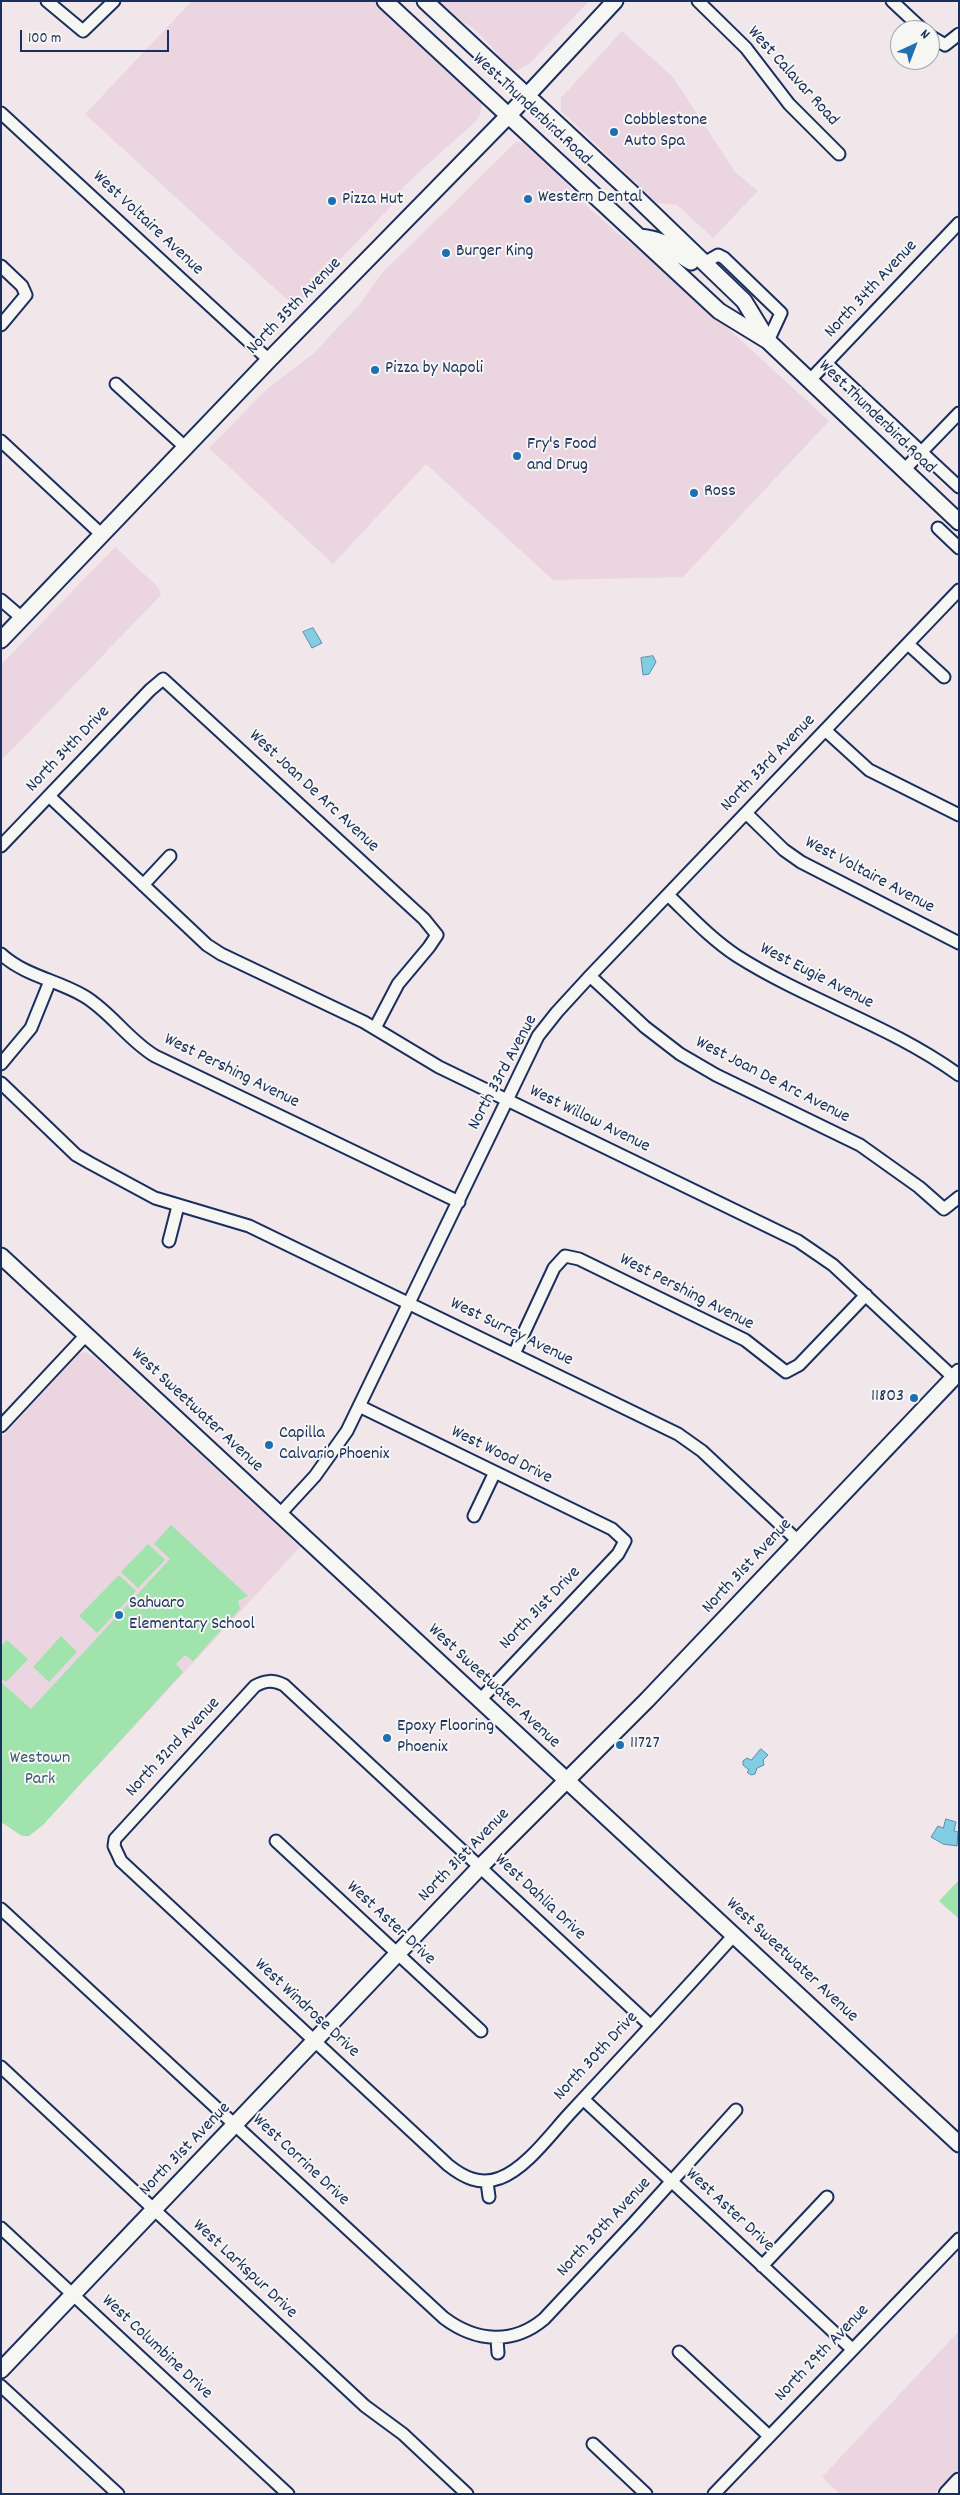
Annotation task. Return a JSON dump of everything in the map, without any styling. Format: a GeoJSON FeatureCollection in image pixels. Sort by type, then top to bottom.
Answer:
{"type":"FeatureCollection","features":[{"type":"Feature","properties":{"kind":"street"},"geometry":{"type":"LineString","coordinates":[[47,1],[83,31],[114,1]]}},
{"type":"Feature","properties":{"kind":"street","name":"West Thunderbird Road"},"geometry":{"type":"LineString","coordinates":[[385,1],[719,311],[768,341],[959,522]]}},
{"type":"Feature","properties":{"kind":"street","name":"West Thunderbird Road"},"geometry":{"type":"LineString","coordinates":[[425,1],[744,301],[768,341]]}},
{"type":"Feature","properties":{"kind":"street","name":"North 35th Avenue"},"geometry":{"type":"LineString","coordinates":[[1,640],[269,360],[528,96],[615,1]]}},
{"type":"Feature","properties":{"kind":"street","name":"West Calavar Road"},"geometry":{"type":"LineString","coordinates":[[698,1],[746,48],[789,104],[839,154]]}},
{"type":"Feature","properties":{"kind":"street"},"geometry":{"type":"LineString","coordinates":[[892,1],[912,20]]}},
{"type":"Feature","properties":{"kind":"street"},"geometry":{"type":"LineString","coordinates":[[940,42],[945,45],[959,34]]}},
{"type":"Feature","properties":{"kind":"street","name":"West Voltaire Avenue"},"geometry":{"type":"LineString","coordinates":[[1,114],[269,360]]}},
{"type":"Feature","properties":{"kind":"street","name":"North 34th Avenue"},"geometry":{"type":"LineString","coordinates":[[810,380],[959,223]]}},
{"type":"Feature","properties":{"kind":"street"},"geometry":{"type":"LineString","coordinates":[[640,237],[657,239],[669,244],[687,259],[717,276]]}},
{"type":"Feature","properties":{"kind":"street"},"geometry":{"type":"LineString","coordinates":[[704,263],[718,255],[724,258],[781,313],[768,341]]}},
{"type":"Feature","properties":{"kind":"street"},"geometry":{"type":"LineString","coordinates":[[1,266],[22,286],[26,295],[1,325]]}},
{"type":"Feature","properties":{"kind":"street","name":"West Thunderbird Road"},"geometry":{"type":"LineString","coordinates":[[826,363],[959,487]]}},
{"type":"Feature","properties":{"kind":"street"},"geometry":{"type":"LineString","coordinates":[[116,384],[186,447]]}},
{"type":"Feature","properties":{"kind":"street"},"geometry":{"type":"LineString","coordinates":[[904,470],[959,413]]}},
{"type":"Feature","properties":{"kind":"street"},"geometry":{"type":"LineString","coordinates":[[1,441],[101,534]]}},
{"type":"Feature","properties":{"kind":"street"},"geometry":{"type":"LineString","coordinates":[[938,528],[959,548]]}},
{"type":"Feature","properties":{"kind":"street","name":"North 33rd Avenue"},"geometry":{"type":"LineString","coordinates":[[280,1514],[315,1476],[337,1446],[359,1406],[538,1036],[590,976],[959,590]]}},
{"type":"Feature","properties":{"kind":"street"},"geometry":{"type":"LineString","coordinates":[[1,600],[22,618]]}},
{"type":"Feature","properties":{"kind":"street"},"geometry":{"type":"LineString","coordinates":[[908,644],[944,677]]}},
{"type":"Feature","properties":{"kind":"street","name":"North 34th Drive"},"geometry":{"type":"LineString","coordinates":[[1,846],[150,690],[163,679]]}},
{"type":"Feature","properties":{"kind":"street","name":"West Joan De Arc Avenue"},"geometry":{"type":"LineString","coordinates":[[163,679],[417,913],[437,935],[398,984],[375,1028]]}},
{"type":"Feature","properties":{"kind":"street"},"geometry":{"type":"LineString","coordinates":[[825,730],[868,770],[959,815]]}},
{"type":"Feature","properties":{"kind":"street","name":"West Willow Avenue"},"geometry":{"type":"LineString","coordinates":[[48,796],[207,945],[375,1028],[430,1062],[798,1242],[833,1265],[956,1375]]}},
{"type":"Feature","properties":{"kind":"street","name":"West Voltaire Avenue"},"geometry":{"type":"LineString","coordinates":[[746,813],[784,850],[801,862],[959,943]]}},
{"type":"Feature","properties":{"kind":"street"},"geometry":{"type":"LineString","coordinates":[[143,885],[170,856]]}},
{"type":"Feature","properties":{"kind":"street","name":"West Eugie Avenue"},"geometry":{"type":"LineString","coordinates":[[668,895],[736,955],[760,969],[919,1048],[959,1075]]}},
{"type":"Feature","properties":{"kind":"street","name":"West Pershing Avenue"},"geometry":{"type":"LineString","coordinates":[[1,954],[21,969],[84,996],[141,1048],[459,1202]]}},
{"type":"Feature","properties":{"kind":"street","name":"West Joan De Arc Avenue"},"geometry":{"type":"LineString","coordinates":[[590,976],[644,1027],[680,1054],[716,1075],[860,1145],[919,1187],[944,1209],[959,1197]]}},
{"type":"Feature","properties":{"kind":"street"},"geometry":{"type":"LineString","coordinates":[[1,1064],[32,1028],[50,982]]}},
{"type":"Feature","properties":{"kind":"street","name":"West Surrey Avenue"},"geometry":{"type":"LineString","coordinates":[[1,1083],[76,1154],[133,1187],[178,1206],[249,1226],[691,1442],[798,1541]]}},
{"type":"Feature","properties":{"kind":"street"},"geometry":{"type":"LineString","coordinates":[[169,1241],[178,1206]]}},
{"type":"Feature","properties":{"kind":"street","name":"West Sweetwater Avenue"},"geometry":{"type":"LineString","coordinates":[[1,1256],[566,1780],[735,1934],[959,2144]]}},
{"type":"Feature","properties":{"kind":"street","name":"West Pershing Avenue"},"geometry":{"type":"LineString","coordinates":[[514,1354],[554,1268],[565,1256],[578,1259],[745,1340],[786,1372],[799,1365],[866,1295]]}},
{"type":"Feature","properties":{"kind":"street"},"geometry":{"type":"LineString","coordinates":[[1,1425],[86,1335]]}},
{"type":"Feature","properties":{"kind":"street","name":"North 31st Avenue"},"geometry":{"type":"LineString","coordinates":[[1,2370],[480,1867],[647,1700],[956,1375]]}},
{"type":"Feature","properties":{"kind":"street","name":"West Wood Drive"},"geometry":{"type":"LineString","coordinates":[[359,1406],[612,1529],[625,1541]]}},
{"type":"Feature","properties":{"kind":"street"},"geometry":{"type":"LineString","coordinates":[[474,1516],[495,1472]]}},
{"type":"Feature","properties":{"kind":"street","name":"North 31st Drive"},"geometry":{"type":"LineString","coordinates":[[480,1700],[618,1554],[625,1541]]}},
{"type":"Feature","properties":{"kind":"street","name":"North 32nd Avenue"},"geometry":{"type":"LineString","coordinates":[[114,1846],[120,1832],[255,1686],[268,1681]]}},
{"type":"Feature","properties":{"kind":"street","name":"West Dahlia Drive"},"geometry":{"type":"LineString","coordinates":[[268,1681],[284,1685],[651,2026]]}},
{"type":"Feature","properties":{"kind":"street","name":"West Aster Drive"},"geometry":{"type":"LineString","coordinates":[[276,1841],[481,2031]]}},
{"type":"Feature","properties":{"kind":"street","name":"West Windrose Drive"},"geometry":{"type":"LineString","coordinates":[[114,1846],[121,1861],[448,2165],[467,2177],[487,2182]]}},
{"type":"Feature","properties":{"kind":"street","name":"West Corrine Drive"},"geometry":{"type":"LineString","coordinates":[[1,1908],[444,2318],[473,2335],[497,2338]]}},
{"type":"Feature","properties":{"kind":"street","name":"North 30th Drive"},"geometry":{"type":"LineString","coordinates":[[487,2182],[501,2178],[523,2163],[735,1934]]}},
{"type":"Feature","properties":{"kind":"street","name":"West Larkspur Drive"},"geometry":{"type":"LineString","coordinates":[[1,2067],[365,2406],[403,2434],[467,2494]]}},
{"type":"Feature","properties":{"kind":"street","name":"West Aster Drive"},"geometry":{"type":"LineString","coordinates":[[583,2099],[852,2349]]}},
{"type":"Feature","properties":{"kind":"street","name":"North 30th Avenue"},"geometry":{"type":"LineString","coordinates":[[497,2338],[517,2334],[544,2319],[736,2110]]}},
{"type":"Feature","properties":{"kind":"street"},"geometry":{"type":"LineString","coordinates":[[487,2182],[489,2197]]}},
{"type":"Feature","properties":{"kind":"street"},"geometry":{"type":"LineString","coordinates":[[762,2266],[827,2197]]}},
{"type":"Feature","properties":{"kind":"street","name":"West Columbine Drive"},"geometry":{"type":"LineString","coordinates":[[1,2228],[288,2494]]}},
{"type":"Feature","properties":{"kind":"street","name":"North 29th Avenue"},"geometry":{"type":"LineString","coordinates":[[714,2494],[959,2239]]}},
{"type":"Feature","properties":{"kind":"street"},"geometry":{"type":"LineString","coordinates":[[497,2338],[498,2353]]}},
{"type":"Feature","properties":{"kind":"street"},"geometry":{"type":"LineString","coordinates":[[679,2352],[769,2436]]}},
{"type":"Feature","properties":{"kind":"street"},"geometry":{"type":"LineString","coordinates":[[1,2386],[118,2494]]}},
{"type":"Feature","properties":{"kind":"street"},"geometry":{"type":"LineString","coordinates":[[594,2444],[646,2494]]}},
{"type":"Feature","properties":{"kind":"street"},"geometry":{"type":"LineString","coordinates":[[947,2494],[959,2482]]}},
{"type":"Feature","properties":{"kind":"shaded area"},"geometry":{"type":"Polygon","coordinates":[[[192,1],[374,1],[477,96],[482,105],[480,115],[476,121],[405,185],[394,203],[295,307],[85,114],[192,1]]]}},
{"type":"Feature","properties":{"kind":"shaded area"},"geometry":{"type":"Polygon","coordinates":[[[436,1],[589,1],[529,64],[516,71],[508,67],[473,28],[450,14],[436,1]]]}},
{"type":"Feature","properties":{"kind":"shaded area"},"geometry":{"type":"Polygon","coordinates":[[[622,31],[673,77],[735,172],[758,191],[713,238],[677,205],[657,203],[561,111],[561,98],[622,31]]]}},
{"type":"Feature","properties":{"kind":"shaded area"},"geometry":{"type":"Polygon","coordinates":[[[516,142],[529,144],[555,168],[577,197],[617,233],[661,267],[829,421],[683,577],[553,580],[426,464],[333,564],[209,448],[267,389],[314,353],[361,303],[381,274],[516,142]]]}},
{"type":"Feature","properties":{"kind":"shaded area"},"geometry":{"type":"Polygon","coordinates":[[[115,547],[158,587],[161,595],[1,761],[1,665],[115,547]]]}},
{"type":"Feature","properties":{"kind":"shaded area","name":"Sahuaro Elementary School"},"geometry":{"type":"Polygon","coordinates":[[[85,1352],[96,1358],[300,1547],[95,1769],[1,1682],[1,1438],[80,1353],[85,1352]]]}},
{"type":"Feature","properties":{"kind":"shaded area"},"geometry":{"type":"Polygon","coordinates":[[[959,2331],[959,2468],[934,2494],[840,2494],[822,2477],[959,2331]]]}},
{"type":"Feature","properties":{"kind":"green space","name":"Westown Park"},"geometry":{"type":"Polygon","coordinates":[[[171,1525],[248,1596],[238,1601],[240,1609],[193,1661],[185,1655],[176,1664],[183,1672],[43,1825],[29,1836],[22,1836],[1,1822],[1,1682],[31,1709],[170,1559],[154,1544],[171,1525]]]}},
{"type":"Feature","properties":{"kind":"green space"},"geometry":{"type":"Polygon","coordinates":[[[148,1544],[165,1560],[138,1588],[121,1572],[148,1544]]]}},
{"type":"Feature","properties":{"kind":"green space"},"geometry":{"type":"Polygon","coordinates":[[[119,1575],[136,1591],[97,1633],[79,1616],[119,1575]]]}},
{"type":"Feature","properties":{"kind":"green space"},"geometry":{"type":"Polygon","coordinates":[[[61,1636],[77,1652],[49,1682],[33,1667],[61,1636]]]}},
{"type":"Feature","properties":{"kind":"green space"},"geometry":{"type":"Polygon","coordinates":[[[7,1640],[28,1659],[6,1682],[1,1678],[1,1646],[7,1640]]]}},
{"type":"Feature","properties":{"kind":"green space"},"geometry":{"type":"Polygon","coordinates":[[[959,1880],[959,1919],[939,1901],[959,1880]]]}},
{"type":"Feature","properties":{"kind":"water"},"geometry":{"type":"Polygon","coordinates":[[[313,628],[322,643],[312,648],[303,632],[313,628]]]}},
{"type":"Feature","properties":{"kind":"water"},"geometry":{"type":"Polygon","coordinates":[[[653,656],[656,662],[649,674],[643,675],[641,658],[653,656]]]}},
{"type":"Feature","properties":{"kind":"water"},"geometry":{"type":"Polygon","coordinates":[[[761,1749],[768,1755],[763,1760],[764,1765],[757,1768],[755,1774],[751,1775],[747,1772],[749,1770],[743,1765],[743,1761],[747,1758],[751,1760],[761,1749]]]}},
{"type":"Feature","properties":{"kind":"water"},"geometry":{"type":"Polygon","coordinates":[[[946,1819],[956,1822],[954,1831],[958,1832],[957,1846],[943,1844],[931,1837],[938,1826],[943,1828],[946,1819]]]}},
{"type":"Feature","properties":{"kind":"place","name":"Cobblestone Auto Spa"},"geometry":{"type":"Point","coordinates":[614,132]}},
{"type":"Feature","properties":{"kind":"place","name":"Western Dental"},"geometry":{"type":"Point","coordinates":[528,199]}},
{"type":"Feature","properties":{"kind":"place","name":"Pizza Hut"},"geometry":{"type":"Point","coordinates":[332,201]}},
{"type":"Feature","properties":{"kind":"place","name":"Burger King"},"geometry":{"type":"Point","coordinates":[446,253]}},
{"type":"Feature","properties":{"kind":"place","name":"Pizza by Napoli"},"geometry":{"type":"Point","coordinates":[375,370]}},
{"type":"Feature","properties":{"kind":"place","name":"Fry's Food and Drug"},"geometry":{"type":"Point","coordinates":[517,456]}},
{"type":"Feature","properties":{"kind":"place","name":"Ross"},"geometry":{"type":"Point","coordinates":[694,493]}},
{"type":"Feature","properties":{"kind":"place","name":"11803"},"geometry":{"type":"Point","coordinates":[914,1398]}},
{"type":"Feature","properties":{"kind":"place","name":"Capilla Calvario Phoenix"},"geometry":{"type":"Point","coordinates":[269,1445]}},
{"type":"Feature","properties":{"kind":"place","name":"Sahuaro Elementary School"},"geometry":{"type":"Point","coordinates":[119,1615]}},
{"type":"Feature","properties":{"kind":"place","name":"Epoxy Flooring Phoenix"},"geometry":{"type":"Point","coordinates":[387,1738]}},
{"type":"Feature","properties":{"kind":"place","name":"11727"},"geometry":{"type":"Point","coordinates":[620,1745]}}]}
